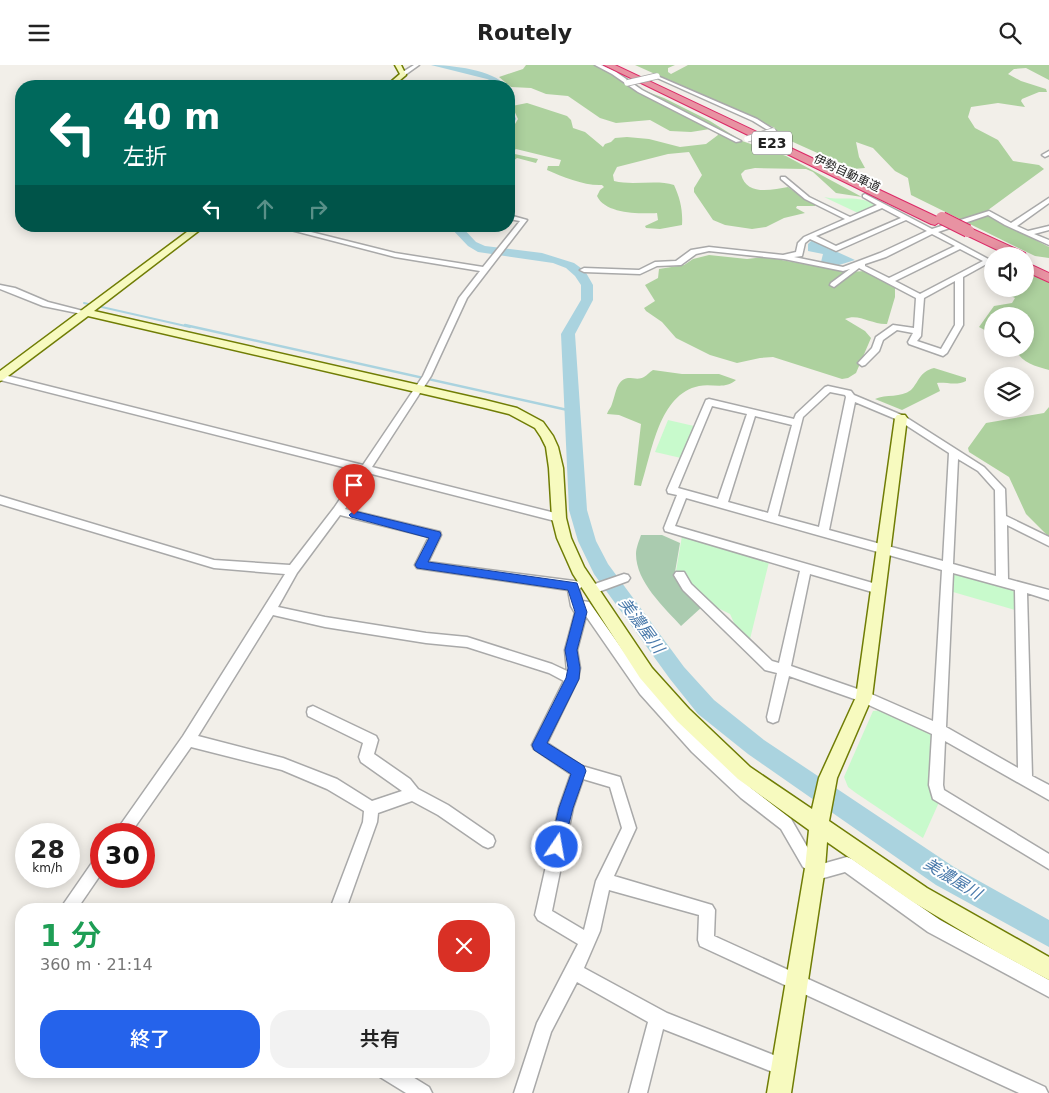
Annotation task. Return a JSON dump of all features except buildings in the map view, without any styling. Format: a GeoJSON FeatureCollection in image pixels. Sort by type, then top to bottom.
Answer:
{"type":"FeatureCollection","features":[{"type":"Feature","properties":{"kind":"highway","name":"伊勢自動車道"},"geometry":{"type":"LineString","coordinates":[[608,65],[937,223],[999,247]]}},
{"type":"Feature","properties":{"kind":"highway","name":"伊勢自動車道"},"geometry":{"type":"LineString","coordinates":[[618,65],[937,223]]}},
{"type":"Feature","properties":{"kind":"highway","name":"伊勢自動車道"},"geometry":{"type":"LineString","coordinates":[[964,232],[991,247]]}},
{"type":"Feature","properties":{"kind":"highway"},"geometry":{"type":"LineString","coordinates":[[1034,264],[1049,271]]}},
{"type":"Feature","properties":{"kind":"highway"},"geometry":{"type":"LineString","coordinates":[[1034,270],[1049,278]]}},
{"type":"Feature","properties":{"kind":"street"},"geometry":{"type":"LineString","coordinates":[[398,65],[403,74]]}},
{"type":"Feature","properties":{"kind":"street"},"geometry":{"type":"LineString","coordinates":[[396,80],[417,65]]}},
{"type":"Feature","properties":{"kind":"street"},"geometry":{"type":"LineString","coordinates":[[597,65],[614,73],[627,83],[738,141]]}},
{"type":"Feature","properties":{"kind":"street"},"geometry":{"type":"LineString","coordinates":[[627,83],[657,76],[748,117],[773,131],[747,139]]}},
{"type":"Feature","properties":{"kind":"street"},"geometry":{"type":"LineString","coordinates":[[783,178],[804,196],[850,219]]}},
{"type":"Feature","properties":{"kind":"street"},"geometry":{"type":"LineString","coordinates":[[865,196],[906,218],[937,223],[961,246],[988,261],[920,297]]}},
{"type":"Feature","properties":{"kind":"street"},"geometry":{"type":"LineString","coordinates":[[1012,226],[1049,200]]}},
{"type":"Feature","properties":{"kind":"street"},"geometry":{"type":"LineString","coordinates":[[784,257],[799,254],[803,241],[810,236],[881,206]]}},
{"type":"Feature","properties":{"kind":"street"},"geometry":{"type":"LineString","coordinates":[[584,270],[640,272],[655,264],[678,263],[694,252],[706,249],[784,257],[843,269],[883,255],[937,223],[989,213],[1049,243]]}},
{"type":"Feature","properties":{"kind":"street"},"geometry":{"type":"LineString","coordinates":[[515,218],[524,220],[515,232]]}},
{"type":"Feature","properties":{"kind":"street"},"geometry":{"type":"LineString","coordinates":[[810,236],[836,249],[906,218]]}},
{"type":"Feature","properties":{"kind":"street"},"geometry":{"type":"LineString","coordinates":[[1028,233],[1049,228]]}},
{"type":"Feature","properties":{"kind":"street"},"geometry":{"type":"LineString","coordinates":[[0,377],[193,232]]}},
{"type":"Feature","properties":{"kind":"street"},"geometry":{"type":"LineString","coordinates":[[302,232],[395,255],[485,270]]}},
{"type":"Feature","properties":{"kind":"street"},"geometry":{"type":"LineString","coordinates":[[129,823],[188,740],[293,570],[367,469],[435,362],[464,298],[515,232]]}},
{"type":"Feature","properties":{"kind":"street"},"geometry":{"type":"LineString","coordinates":[[889,281],[961,246]]}},
{"type":"Feature","properties":{"kind":"street"},"geometry":{"type":"LineString","coordinates":[[862,263],[862,267],[920,297]]}},
{"type":"Feature","properties":{"kind":"street"},"geometry":{"type":"LineString","coordinates":[[834,285],[862,263]]}},
{"type":"Feature","properties":{"kind":"street"},"geometry":{"type":"LineString","coordinates":[[920,297],[918,335],[912,342],[943,353],[959,325],[959,276]]}},
{"type":"Feature","properties":{"kind":"street"},"geometry":{"type":"LineString","coordinates":[[0,287],[46,304],[513,411],[539,425],[552,447],[556,467],[559,518],[570,553],[586,587],[646,673],[682,715],[744,773],[820,817],[920,895],[1004,945],[1049,969]]}},
{"type":"Feature","properties":{"kind":"street"},"geometry":{"type":"LineString","coordinates":[[862,363],[876,349],[878,339],[896,327],[918,331]]}},
{"type":"Feature","properties":{"kind":"street"},"geometry":{"type":"LineString","coordinates":[[0,377],[559,518]]}},
{"type":"Feature","properties":{"kind":"street"},"geometry":{"type":"LineString","coordinates":[[772,517],[800,413],[828,389],[848,393],[851,397],[902,418],[981,469],[996,483],[1000,489],[1002,518],[1002,581]]}},
{"type":"Feature","properties":{"kind":"street"},"geometry":{"type":"LineString","coordinates":[[823,532],[851,397]]}},
{"type":"Feature","properties":{"kind":"street"},"geometry":{"type":"LineString","coordinates":[[797,423],[709,402],[672,490],[1049,595]]}},
{"type":"Feature","properties":{"kind":"street"},"geometry":{"type":"LineString","coordinates":[[722,504],[752,412]]}},
{"type":"Feature","properties":{"kind":"street"},"geometry":{"type":"LineString","coordinates":[[779,1093],[815,868],[820,817],[828,777],[864,697],[902,418]]}},
{"type":"Feature","properties":{"kind":"street"},"geometry":{"type":"LineString","coordinates":[[954,451],[936,785],[938,794],[1049,862]]}},
{"type":"Feature","properties":{"kind":"street"},"geometry":{"type":"LineString","coordinates":[[683,493],[669,528],[879,589]]}},
{"type":"Feature","properties":{"kind":"street"},"geometry":{"type":"LineString","coordinates":[[0,500],[214,564],[293,570]]}},
{"type":"Feature","properties":{"kind":"street"},"geometry":{"type":"LineString","coordinates":[[338,511],[436,535],[421,565],[586,587],[624,578]]}},
{"type":"Feature","properties":{"kind":"street"},"geometry":{"type":"LineString","coordinates":[[1002,518],[1049,543]]}},
{"type":"Feature","properties":{"kind":"street"},"geometry":{"type":"LineString","coordinates":[[773,717],[806,568]]}},
{"type":"Feature","properties":{"kind":"street"},"geometry":{"type":"LineString","coordinates":[[680,575],[687,587],[770,666],[784,669],[864,697],[940,731],[1049,793]]}},
{"type":"Feature","properties":{"kind":"street"},"geometry":{"type":"LineString","coordinates":[[577,606],[586,587]]}},
{"type":"Feature","properties":{"kind":"street"},"geometry":{"type":"LineString","coordinates":[[1021,587],[1025,779]]}},
{"type":"Feature","properties":{"kind":"street"},"geometry":{"type":"LineString","coordinates":[[577,606],[584,605],[644,690],[696,748],[746,793],[786,824],[808,862],[815,868],[820,872],[847,864],[934,925],[1049,989]]}},
{"type":"Feature","properties":{"kind":"street"},"geometry":{"type":"LineString","coordinates":[[523,1093],[543,1029],[574,971],[592,931],[604,881],[629,828],[615,782],[579,771],[539,745],[572,679],[574,668],[571,650],[581,612],[577,606]]}},
{"type":"Feature","properties":{"kind":"street"},"geometry":{"type":"LineString","coordinates":[[270,609],[325,622],[426,638],[468,642],[552,669],[572,679]]}},
{"type":"Feature","properties":{"kind":"street"},"geometry":{"type":"LineString","coordinates":[[313,713],[371,740],[366,757],[405,784],[412,793],[488,841]]}},
{"type":"Feature","properties":{"kind":"street"},"geometry":{"type":"LineString","coordinates":[[188,740],[283,764],[332,784],[371,807],[412,793]]}},
{"type":"Feature","properties":{"kind":"street"},"geometry":{"type":"LineString","coordinates":[[579,771],[560,830],[543,915],[587,941]]}},
{"type":"Feature","properties":{"kind":"street"},"geometry":{"type":"LineString","coordinates":[[340,903],[370,821],[371,807]]}},
{"type":"Feature","properties":{"kind":"street"},"geometry":{"type":"LineString","coordinates":[[72,903],[90,878]]}},
{"type":"Feature","properties":{"kind":"street"},"geometry":{"type":"LineString","coordinates":[[604,881],[708,910],[706,940],[1039,1093]]}},
{"type":"Feature","properties":{"kind":"street"},"geometry":{"type":"LineString","coordinates":[[574,971],[658,1017],[783,1067]]}},
{"type":"Feature","properties":{"kind":"street"},"geometry":{"type":"LineString","coordinates":[[638,1093],[658,1017]]}},
{"type":"Feature","properties":{"kind":"street"},"geometry":{"type":"LineString","coordinates":[[398,1078],[423,1093]]}},
{"type":"Feature","properties":{"kind":"green space"},"geometry":{"type":"Polygon","coordinates":[[[526,65],[603,65],[624,83],[664,98],[710,121],[742,141],[786,156],[862,197],[836,193],[813,172],[806,169],[755,168],[745,170],[741,174],[748,186],[760,190],[788,187],[815,204],[815,206],[797,206],[796,208],[805,213],[784,218],[766,227],[752,229],[725,225],[713,220],[694,192],[694,188],[702,175],[689,152],[668,154],[617,167],[613,175],[614,181],[667,183],[674,185],[681,204],[682,225],[660,229],[646,228],[645,226],[658,220],[657,213],[615,210],[601,202],[597,196],[604,187],[602,185],[581,183],[547,170],[548,166],[559,166],[561,160],[515,150],[515,124],[518,119],[515,112],[515,105],[527,103],[567,116],[571,120],[573,128],[585,132],[603,147],[615,138],[627,137],[649,139],[680,147],[706,144],[718,135],[717,132],[710,129],[691,132],[670,131],[650,120],[616,123],[600,118],[568,96],[546,94],[531,88],[515,87],[515,80],[503,80],[499,77],[523,69],[526,65]]]}},
{"type":"Feature","properties":{"kind":"green space"},"geometry":{"type":"Polygon","coordinates":[[[635,65],[675,65],[668,68],[668,72],[671,74],[688,65],[1049,65],[1049,80],[1026,68],[1014,69],[1008,74],[1021,81],[1046,89],[1047,92],[1039,92],[1022,99],[1021,101],[1025,107],[998,103],[971,107],[968,117],[975,128],[998,140],[1013,161],[1039,165],[1044,169],[984,213],[1049,247],[1049,258],[1035,256],[1034,247],[1017,247],[911,195],[908,178],[895,171],[873,148],[856,142],[859,157],[865,168],[853,169],[773,133],[775,128],[635,65]]]}},
{"type":"Feature","properties":{"kind":"green space"},"geometry":{"type":"Polygon","coordinates":[[[515,154],[538,159],[536,163],[517,158],[515,160],[515,154]]]}},
{"type":"Feature","properties":{"kind":"green space"},"geometry":{"type":"Polygon","coordinates":[[[824,197],[868,201],[875,206],[858,213],[824,197]]]}},
{"type":"Feature","properties":{"kind":"green space"},"geometry":{"type":"Polygon","coordinates":[[[709,255],[747,259],[765,257],[848,272],[865,271],[895,288],[895,297],[887,324],[855,317],[845,319],[865,331],[871,338],[856,373],[848,378],[842,379],[773,357],[737,363],[710,355],[676,338],[662,322],[644,308],[655,301],[645,285],[658,278],[659,269],[684,265],[693,259],[709,255]]]}},
{"type":"Feature","properties":{"kind":"green space"},"geometry":{"type":"Polygon","coordinates":[[[1034,275],[1049,283],[1049,370],[1033,365],[1020,357],[1034,357],[1034,307],[993,307],[1012,303],[1015,298],[1013,297],[1034,297],[1034,275]]]}},
{"type":"Feature","properties":{"kind":"green space"},"geometry":{"type":"Polygon","coordinates":[[[984,320],[984,330],[979,327],[984,320]]]}},
{"type":"Feature","properties":{"kind":"green space"},"geometry":{"type":"Polygon","coordinates":[[[934,368],[966,378],[966,381],[955,384],[937,383],[940,391],[902,410],[875,399],[898,395],[911,390],[925,372],[934,368]]]}},
{"type":"Feature","properties":{"kind":"green space"},"geometry":{"type":"Polygon","coordinates":[[[653,370],[682,374],[719,374],[736,380],[723,386],[699,386],[685,391],[675,400],[659,426],[641,486],[634,485],[641,424],[619,415],[607,414],[621,381],[628,378],[642,378],[653,370]]]}},
{"type":"Feature","properties":{"kind":"green space"},"geometry":{"type":"Polygon","coordinates":[[[1049,407],[1049,537],[1026,514],[1009,477],[969,452],[968,448],[986,423],[1021,417],[1034,417],[1034,415],[1044,413],[1049,407]]]}},
{"type":"Feature","properties":{"kind":"green space"},"geometry":{"type":"Polygon","coordinates":[[[668,420],[694,426],[681,458],[655,452],[668,420]]]}},
{"type":"Feature","properties":{"kind":"green space"},"geometry":{"type":"Polygon","coordinates":[[[641,535],[662,535],[680,543],[675,572],[703,606],[681,626],[652,593],[641,574],[636,554],[641,535]]]}},
{"type":"Feature","properties":{"kind":"green space"},"geometry":{"type":"Polygon","coordinates":[[[682,536],[769,562],[750,639],[735,625],[730,614],[708,603],[690,587],[683,573],[676,571],[682,536]]]}},
{"type":"Feature","properties":{"kind":"green space"},"geometry":{"type":"Polygon","coordinates":[[[957,573],[1011,588],[1015,593],[1015,610],[953,592],[954,574],[957,573]]]}},
{"type":"Feature","properties":{"kind":"green space"},"geometry":{"type":"Polygon","coordinates":[[[884,710],[929,730],[934,737],[940,800],[923,838],[848,787],[844,777],[873,711],[884,710]]]}},
{"type":"Feature","properties":{"kind":"water"},"geometry":{"type":"Polygon","coordinates":[[[811,241],[855,260],[839,265],[821,262],[823,254],[808,251],[808,244],[811,241]]]}},
{"type":"Feature","properties":{"kind":"waterway","name":"美濃屋川"},"geometry":{"type":"LineString","coordinates":[[435,65],[497,80]]}},
{"type":"Feature","properties":{"kind":"waterway","name":"美濃屋川"},"geometry":{"type":"LineString","coordinates":[[460,232],[472,244],[482,249],[557,260],[570,266],[580,274],[587,285],[587,300],[568,334],[578,510],[587,541],[601,569],[677,673],[706,707],[756,747],[945,876],[1049,934]]}},
{"type":"Feature","properties":{"kind":"waterway"},"geometry":{"type":"LineString","coordinates":[[84,303],[190,327]]}},
{"type":"Feature","properties":{"kind":"waterway"},"geometry":{"type":"LineString","coordinates":[[185,325],[572,411]]}},
{"type":"Feature","properties":{"kind":"route"},"geometry":{"type":"LineString","coordinates":[[354,515],[436,535],[421,565],[573,586],[577,606],[581,612],[571,650],[574,668],[572,679],[539,745],[579,771],[566,808],[557,847]]}}]}
